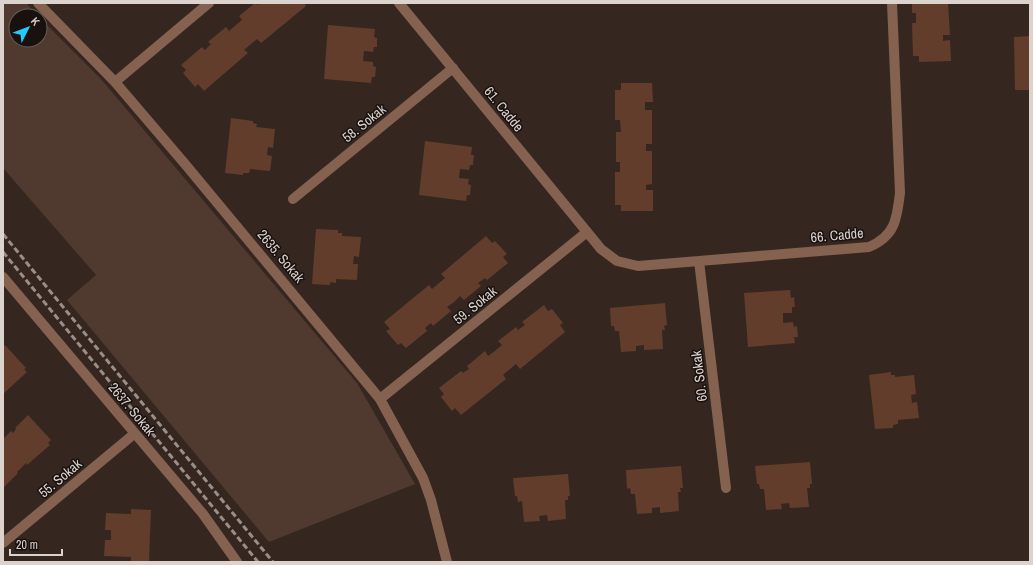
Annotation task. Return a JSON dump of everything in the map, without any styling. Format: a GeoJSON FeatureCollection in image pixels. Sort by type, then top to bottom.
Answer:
{"type":"FeatureCollection","features":[{"type":"Feature","properties":{"kind":"street","name":"2635. Sokak"},"geometry":{"type":"LineString","coordinates":[[38,3],[115,82],[380,399],[423,478],[431,500],[447,562]]}},
{"type":"Feature","properties":{"kind":"street"},"geometry":{"type":"LineString","coordinates":[[115,82],[209,3]]}},
{"type":"Feature","properties":{"kind":"street","name":"61. Cadde"},"geometry":{"type":"LineString","coordinates":[[399,3],[587,232]]}},
{"type":"Feature","properties":{"kind":"street","name":"66. Cadde"},"geometry":{"type":"LineString","coordinates":[[587,232],[606,254],[624,264],[638,266],[868,247],[879,242],[888,234],[895,223],[898,214],[900,193],[892,3]]}},
{"type":"Feature","properties":{"kind":"street","name":"58. Sokak"},"geometry":{"type":"LineString","coordinates":[[293,199],[453,68]]}},
{"type":"Feature","properties":{"kind":"street","name":"59. Sokak"},"geometry":{"type":"LineString","coordinates":[[380,399],[587,232]]}},
{"type":"Feature","properties":{"kind":"street","name":"60. Sokak"},"geometry":{"type":"LineString","coordinates":[[699,261],[726,488]]}},
{"type":"Feature","properties":{"kind":"street","name":"2637. Sokak"},"geometry":{"type":"LineString","coordinates":[[3,277],[203,514],[237,562]]}},
{"type":"Feature","properties":{"kind":"street","name":"55. Sokak"},"geometry":{"type":"LineString","coordinates":[[3,542],[134,434]]}},
{"type":"Feature","properties":{"kind":"shaded area"},"geometry":{"type":"Polygon","coordinates":[[[3,3],[26,3],[31,8],[8,8],[8,48],[48,48],[48,26],[101,79],[357,383],[415,484],[269,542],[67,300],[96,275],[3,168],[3,3]]]}},
{"type":"Feature","properties":{"kind":"building"},"geometry":{"type":"Polygon","coordinates":[[[255,3],[258,5],[260,3],[304,3],[306,6],[261,43],[257,39],[251,44],[244,50],[248,53],[204,91],[198,84],[195,87],[183,73],[186,70],[181,65],[202,47],[205,50],[211,44],[208,42],[226,27],[229,31],[242,20],[239,16],[255,3]]]}},
{"type":"Feature","properties":{"kind":"building"},"geometry":{"type":"Polygon","coordinates":[[[912,3],[948,3],[950,35],[943,35],[943,41],[950,40],[951,61],[919,62],[919,56],[913,56],[912,23],[916,23],[916,13],[912,13],[912,3]]]}},
{"type":"Feature","properties":{"kind":"building"},"geometry":{"type":"Polygon","coordinates":[[[328,25],[375,29],[374,37],[377,38],[377,47],[374,47],[373,52],[364,51],[363,61],[373,62],[373,66],[376,67],[375,77],[372,77],[371,83],[324,79],[328,25]]]}},
{"type":"Feature","properties":{"kind":"building"},"geometry":{"type":"Polygon","coordinates":[[[1030,36],[1030,90],[1015,90],[1014,37],[1030,36]]]}},
{"type":"Feature","properties":{"kind":"building"},"geometry":{"type":"Polygon","coordinates":[[[621,83],[652,83],[653,102],[645,102],[645,110],[652,110],[652,144],[646,144],[646,151],[652,151],[652,184],[646,185],[646,190],[653,190],[653,211],[621,211],[621,205],[615,205],[615,172],[620,172],[620,162],[616,162],[616,132],[621,132],[620,120],[615,120],[615,90],[621,90],[621,83]]]}},
{"type":"Feature","properties":{"kind":"building"},"geometry":{"type":"Polygon","coordinates":[[[231,118],[253,121],[253,123],[257,124],[256,127],[275,129],[273,148],[268,147],[267,155],[272,156],[270,171],[250,169],[249,173],[243,173],[243,175],[225,173],[231,118]]]}},
{"type":"Feature","properties":{"kind":"building"},"geometry":{"type":"Polygon","coordinates":[[[425,141],[472,147],[471,155],[474,155],[473,165],[470,165],[469,170],[460,169],[459,178],[469,179],[468,184],[471,185],[470,195],[467,195],[466,201],[419,195],[425,141]]]}},
{"type":"Feature","properties":{"kind":"building"},"geometry":{"type":"Polygon","coordinates":[[[316,229],[338,230],[338,233],[342,233],[342,236],[361,237],[359,257],[354,256],[353,264],[358,264],[357,280],[336,279],[336,283],[330,282],[330,285],[312,284],[316,229]]]}},
{"type":"Feature","properties":{"kind":"building"},"geometry":{"type":"Polygon","coordinates":[[[486,236],[492,243],[495,241],[507,254],[503,257],[508,263],[487,280],[485,278],[478,283],[481,286],[464,300],[460,296],[447,307],[451,311],[433,326],[431,323],[425,328],[427,331],[406,348],[401,343],[398,345],[386,331],[390,329],[384,322],[429,285],[432,289],[445,278],[441,274],[486,236]]]}},
{"type":"Feature","properties":{"kind":"building"},"geometry":{"type":"Polygon","coordinates":[[[790,290],[791,298],[794,297],[795,307],[792,307],[792,313],[783,313],[783,323],[793,322],[794,327],[797,326],[798,337],[794,337],[795,343],[748,347],[744,293],[790,290]]]}},
{"type":"Feature","properties":{"kind":"building"},"geometry":{"type":"Polygon","coordinates":[[[665,303],[667,325],[664,326],[665,330],[662,330],[663,349],[644,350],[644,345],[636,346],[636,351],[621,352],[619,331],[615,331],[614,326],[611,326],[610,308],[665,303]]]}},
{"type":"Feature","properties":{"kind":"building"},"geometry":{"type":"Polygon","coordinates":[[[544,305],[548,311],[552,309],[563,323],[560,325],[565,332],[520,369],[516,364],[503,375],[506,379],[461,415],[455,408],[452,411],[441,397],[444,394],[439,388],[461,371],[463,373],[469,369],[467,366],[485,351],[488,356],[495,351],[502,345],[498,341],[516,327],[518,330],[525,325],[522,322],[544,305]]]}},
{"type":"Feature","properties":{"kind":"building"},"geometry":{"type":"Polygon","coordinates":[[[5,345],[26,368],[24,369],[27,372],[3,394],[3,347],[5,345]]]}},
{"type":"Feature","properties":{"kind":"building"},"geometry":{"type":"Polygon","coordinates":[[[891,372],[891,375],[895,375],[895,377],[914,375],[916,394],[911,395],[912,403],[917,402],[919,418],[898,420],[898,424],[893,425],[893,428],[875,429],[869,375],[891,372]]]}},
{"type":"Feature","properties":{"kind":"building"},"geometry":{"type":"Polygon","coordinates":[[[28,415],[51,440],[48,443],[50,445],[27,465],[26,463],[3,488],[3,439],[11,431],[13,433],[16,429],[15,428],[28,415]]]}},
{"type":"Feature","properties":{"kind":"building"},"geometry":{"type":"Polygon","coordinates":[[[810,462],[812,484],[810,484],[810,488],[807,488],[809,507],[790,508],[789,503],[781,504],[782,509],[766,510],[764,489],[760,489],[759,484],[757,484],[755,466],[810,462]]]}},
{"type":"Feature","properties":{"kind":"building"},"geometry":{"type":"Polygon","coordinates":[[[681,466],[683,488],[680,488],[681,492],[678,492],[679,511],[660,513],[660,507],[652,508],[652,513],[637,514],[635,494],[631,494],[630,488],[627,489],[626,470],[681,466]]]}},
{"type":"Feature","properties":{"kind":"building"},"geometry":{"type":"Polygon","coordinates":[[[568,474],[570,496],[568,496],[568,500],[565,500],[566,519],[548,521],[547,515],[539,516],[540,521],[524,522],[522,501],[518,502],[517,496],[515,496],[513,478],[568,474]]]}},
{"type":"Feature","properties":{"kind":"building"},"geometry":{"type":"Polygon","coordinates":[[[131,509],[151,510],[149,562],[131,562],[131,557],[104,556],[105,540],[111,540],[111,530],[105,530],[106,513],[131,514],[131,509]]]}},
{"type":"Feature","properties":{"kind":"railway"},"geometry":{"type":"LineString","coordinates":[[3,234],[273,562]]}},
{"type":"Feature","properties":{"kind":"railway"},"geometry":{"type":"LineString","coordinates":[[3,252],[258,562]]}}]}
